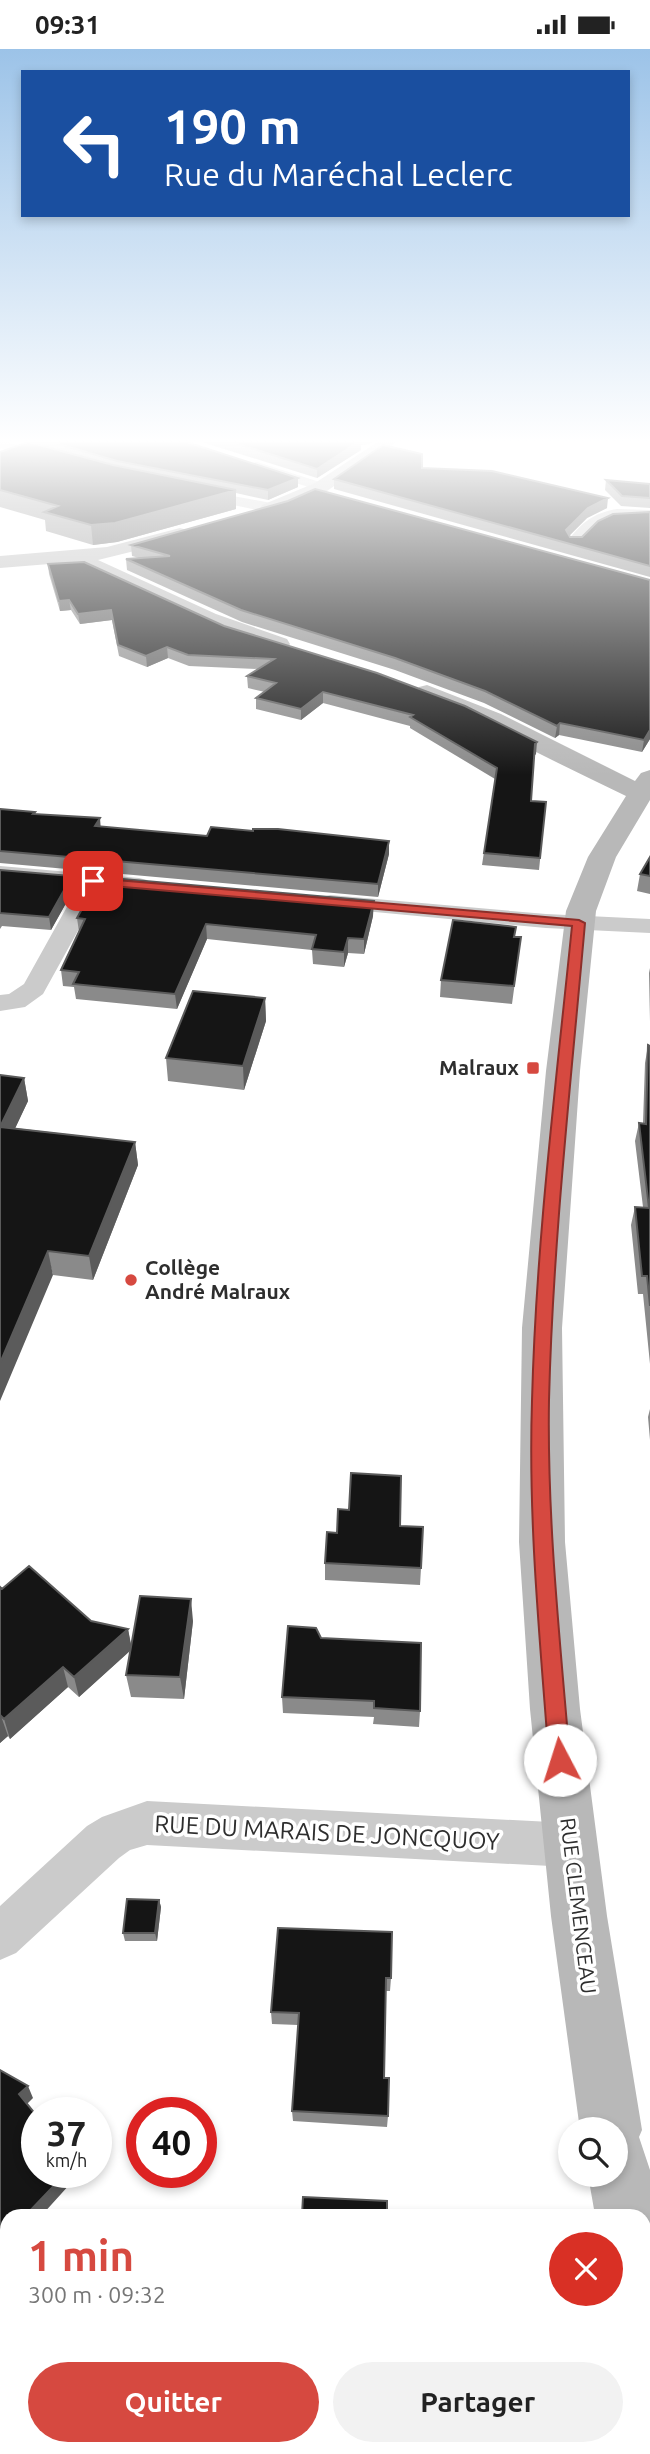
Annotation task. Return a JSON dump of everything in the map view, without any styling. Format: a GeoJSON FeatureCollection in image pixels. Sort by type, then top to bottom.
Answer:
{"type":"FeatureCollection","features":[{"type":"Feature","properties":{"kind":"street"},"geometry":{"type":"LineString","coordinates":[[0,562],[80,557],[117,551]]}},
{"type":"Feature","properties":{"kind":"street"},"geometry":{"type":"LineString","coordinates":[[80,557],[102,571],[208,619],[303,650]]}},
{"type":"Feature","properties":{"kind":"street"},"geometry":{"type":"LineString","coordinates":[[403,683],[492,719],[580,769],[619,795],[645,784]]}},
{"type":"Feature","properties":{"kind":"street"},"geometry":{"type":"LineString","coordinates":[[580,769],[609,811],[607,847]]}},
{"type":"Feature","properties":{"kind":"street","name":"RUE CLEMENCEAU"},"geometry":{"type":"LineString","coordinates":[[609,2117],[570,1845],[556,1722],[542,1542],[540,1402],[547,1247],[579,923],[586,893],[607,847],[645,784]]}},
{"type":"Feature","properties":{"kind":"street"},"geometry":{"type":"LineString","coordinates":[[0,873],[161,887]]}},
{"type":"Feature","properties":{"kind":"street"},"geometry":{"type":"LineString","coordinates":[[0,1003],[16,1001],[34,989],[93,881]]}},
{"type":"Feature","properties":{"kind":"street"},"geometry":{"type":"LineString","coordinates":[[310,901],[579,923],[650,926]]}},
{"type":"Feature","properties":{"kind":"street","name":"RUE DU MARAIS DE JONCQUOY"},"geometry":{"type":"LineString","coordinates":[[0,1937],[103,1842],[118,1832],[146,1823],[570,1845]]}},
{"type":"Feature","properties":{"kind":"street"},"geometry":{"type":"LineString","coordinates":[[622,2187],[626,2209]]}},
{"type":"Feature","properties":{"kind":"building"},"geometry":{"type":"Polygon","coordinates":[[[153,551],[544,551],[650,580],[650,730],[644,740],[560,723],[557,726],[485,691],[395,658],[241,610],[126,559],[170,556],[153,551]]]}},
{"type":"Feature","properties":{"kind":"building"},"geometry":{"type":"Polygon","coordinates":[[[596,551],[650,551],[650,566],[596,551]]]}},
{"type":"Feature","properties":{"kind":"building"},"geometry":{"type":"Polygon","coordinates":[[[84,562],[224,626],[377,673],[465,706],[537,742],[531,801],[546,802],[540,858],[484,853],[497,768],[410,717],[413,715],[323,692],[301,709],[256,698],[276,683],[247,676],[274,659],[188,655],[167,647],[146,656],[118,645],[111,610],[78,614],[69,600],[59,601],[48,564],[84,562]]]}},
{"type":"Feature","properties":{"kind":"building"},"geometry":{"type":"Polygon","coordinates":[[[0,809],[100,818],[95,826],[207,836],[211,827],[253,831],[278,829],[389,841],[378,884],[0,851],[0,809]]]}},
{"type":"Feature","properties":{"kind":"building"},"geometry":{"type":"Polygon","coordinates":[[[650,857],[650,876],[640,874],[650,857]]]}},
{"type":"Feature","properties":{"kind":"building"},"geometry":{"type":"Polygon","coordinates":[[[0,870],[72,876],[49,917],[0,913],[0,870]]]}},
{"type":"Feature","properties":{"kind":"building"},"geometry":{"type":"Polygon","coordinates":[[[100,877],[374,901],[364,939],[348,938],[344,952],[312,949],[316,935],[206,924],[175,994],[73,984],[79,972],[61,970],[85,919],[77,918],[100,877]]]}},
{"type":"Feature","properties":{"kind":"building"},"geometry":{"type":"Polygon","coordinates":[[[453,920],[516,927],[514,937],[521,937],[514,986],[441,980],[453,920]]]}},
{"type":"Feature","properties":{"kind":"building"},"geometry":{"type":"Polygon","coordinates":[[[193,991],[265,998],[243,1066],[166,1058],[193,991]]]}},
{"type":"Feature","properties":{"kind":"building"},"geometry":{"type":"Polygon","coordinates":[[[648,1045],[650,1306],[647,1276],[642,1276],[635,1207],[649,1208],[639,1123],[646,1124],[648,1045]]]}},
{"type":"Feature","properties":{"kind":"building"},"geometry":{"type":"Polygon","coordinates":[[[0,1075],[24,1078],[0,1127],[0,1075]]]}},
{"type":"Feature","properties":{"kind":"building"},"geometry":{"type":"Polygon","coordinates":[[[0,1127],[135,1142],[89,1256],[48,1251],[0,1363],[0,1127]]]}},
{"type":"Feature","properties":{"kind":"building"},"geometry":{"type":"Polygon","coordinates":[[[351,1473],[401,1476],[400,1526],[423,1527],[421,1568],[325,1563],[327,1532],[337,1533],[338,1509],[349,1510],[351,1473]]]}},
{"type":"Feature","properties":{"kind":"building"},"geometry":{"type":"Polygon","coordinates":[[[29,1566],[91,1621],[128,1629],[74,1677],[63,1667],[4,1719],[0,1717],[0,1587],[2,1589],[29,1566]]]}},
{"type":"Feature","properties":{"kind":"building"},"geometry":{"type":"Polygon","coordinates":[[[140,1596],[191,1599],[180,1677],[126,1675],[140,1596]]]}},
{"type":"Feature","properties":{"kind":"building"},"geometry":{"type":"Polygon","coordinates":[[[288,1626],[316,1628],[321,1638],[421,1643],[420,1711],[374,1708],[374,1701],[282,1697],[288,1626]]]}},
{"type":"Feature","properties":{"kind":"building"},"geometry":{"type":"Polygon","coordinates":[[[127,1899],[159,1900],[155,1933],[123,1933],[127,1899]]]}},
{"type":"Feature","properties":{"kind":"building"},"geometry":{"type":"Polygon","coordinates":[[[278,1928],[392,1932],[391,1978],[386,1978],[384,2078],[389,2078],[388,2116],[292,2111],[299,2013],[271,2012],[278,1928]]]}},
{"type":"Feature","properties":{"kind":"building"},"geometry":{"type":"Polygon","coordinates":[[[0,2070],[28,2086],[19,2094],[21,2097],[21,2188],[52,2188],[32,2209],[0,2209],[0,2070]]]}},
{"type":"Feature","properties":{"kind":"building"},"geometry":{"type":"Polygon","coordinates":[[[303,2197],[387,2201],[387,2209],[302,2209],[303,2197]]]}},
{"type":"Feature","properties":{"kind":"place","name":"Malraux"},"geometry":{"type":"Point","coordinates":[533,1068]}},
{"type":"Feature","properties":{"kind":"place","name":"Collège André Malraux"},"geometry":{"type":"Point","coordinates":[131,1280]}},
{"type":"Feature","properties":{"kind":"route"},"geometry":{"type":"LineString","coordinates":[[93,881],[579,923],[546,1260],[540,1402],[542,1542],[560,1760]]}}]}
